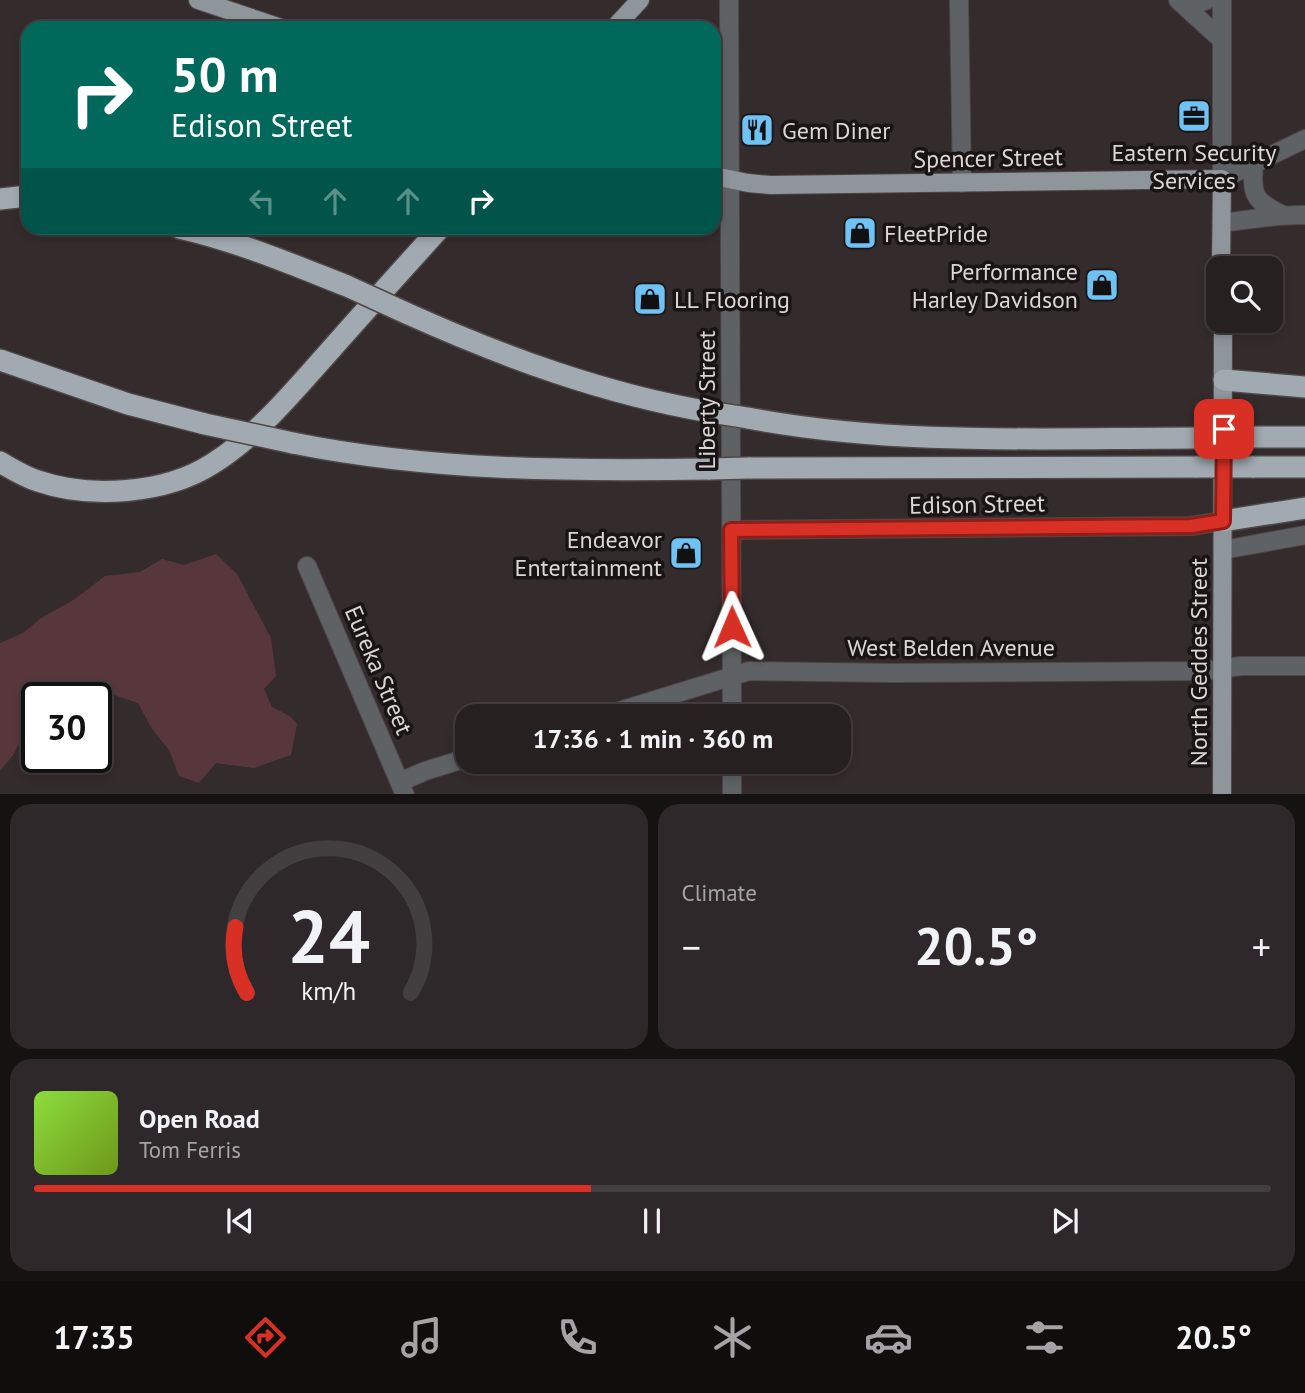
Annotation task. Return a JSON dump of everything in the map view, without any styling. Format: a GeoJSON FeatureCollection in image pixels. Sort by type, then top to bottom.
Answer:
{"type":"FeatureCollection","features":[{"type":"Feature","properties":{"kind":"highway"},"geometry":{"type":"LineString","coordinates":[[0,199],[21,197]]}},
{"type":"Feature","properties":{"kind":"highway"},"geometry":{"type":"LineString","coordinates":[[0,205],[21,206]]}},
{"type":"Feature","properties":{"kind":"highway"},"geometry":{"type":"LineString","coordinates":[[211,235],[347,286],[519,361],[580,382],[677,407],[804,429],[917,438],[1305,437]]}},
{"type":"Feature","properties":{"kind":"highway"},"geometry":{"type":"LineString","coordinates":[[0,462],[36,481],[66,489],[105,492],[145,488],[194,474],[212,465],[279,407],[434,235]]}},
{"type":"Feature","properties":{"kind":"highway"},"geometry":{"type":"LineString","coordinates":[[0,360],[128,404],[205,424],[293,443],[415,461],[518,469],[1305,467]]}},
{"type":"Feature","properties":{"kind":"highway"},"geometry":{"type":"LineString","coordinates":[[1224,380],[1305,387]]}},
{"type":"Feature","properties":{"kind":"highway"},"geometry":{"type":"LineString","coordinates":[[1223,521],[1305,508]]}},
{"type":"Feature","properties":{"kind":"main road"},"geometry":{"type":"LineString","coordinates":[[198,0],[260,21]]}},
{"type":"Feature","properties":{"kind":"main road"},"geometry":{"type":"LineString","coordinates":[[620,21],[640,0]]}},
{"type":"Feature","properties":{"kind":"main road","name":"Spencer Street"},"geometry":{"type":"LineString","coordinates":[[722,178],[770,184],[1222,179]]}},
{"type":"Feature","properties":{"kind":"main road"},"geometry":{"type":"LineString","coordinates":[[1222,179],[1222,256]]}},
{"type":"Feature","properties":{"kind":"main road","name":"North Geddes Street"},"geometry":{"type":"LineString","coordinates":[[1222,794],[1223,333]]}},
{"type":"Feature","properties":{"kind":"street","name":"Liberty Street"},"geometry":{"type":"LineString","coordinates":[[729,0],[722,178],[731,530],[732,704]]}},
{"type":"Feature","properties":{"kind":"street"},"geometry":{"type":"LineString","coordinates":[[959,0],[962,183]]}},
{"type":"Feature","properties":{"kind":"street"},"geometry":{"type":"LineString","coordinates":[[1180,0],[1197,4],[1207,0]]}},
{"type":"Feature","properties":{"kind":"street"},"geometry":{"type":"LineString","coordinates":[[1180,0],[1222,40]]}},
{"type":"Feature","properties":{"kind":"street"},"geometry":{"type":"LineString","coordinates":[[1222,0],[1222,179],[1305,139]]}},
{"type":"Feature","properties":{"kind":"street"},"geometry":{"type":"LineString","coordinates":[[1254,164],[1254,194],[1262,205],[1281,214]]}},
{"type":"Feature","properties":{"kind":"street"},"geometry":{"type":"LineString","coordinates":[[1222,222],[1262,219],[1281,214],[1305,215]]}},
{"type":"Feature","properties":{"kind":"street","name":"Edison Street"},"geometry":{"type":"LineString","coordinates":[[731,530],[1191,526],[1223,521]]}},
{"type":"Feature","properties":{"kind":"street"},"geometry":{"type":"LineString","coordinates":[[1223,550],[1305,535]]}},
{"type":"Feature","properties":{"kind":"street","name":"Eureka Street"},"geometry":{"type":"LineString","coordinates":[[307,566],[403,788]]}},
{"type":"Feature","properties":{"kind":"street","name":"West Belden Avenue"},"geometry":{"type":"LineString","coordinates":[[642,704],[748,671],[1204,671],[1222,668],[1305,666]]}},
{"type":"Feature","properties":{"kind":"street"},"geometry":{"type":"LineString","coordinates":[[403,788],[425,771],[455,762]]}},
{"type":"Feature","properties":{"kind":"street"},"geometry":{"type":"LineString","coordinates":[[732,774],[732,794]]}},
{"type":"Feature","properties":{"kind":"shaded area"},"geometry":{"type":"Polygon","coordinates":[[[216,554],[237,574],[271,638],[276,676],[264,689],[272,707],[290,716],[297,724],[291,755],[254,768],[216,763],[199,783],[179,776],[169,750],[152,729],[138,703],[112,694],[112,682],[21,682],[21,739],[14,754],[0,771],[0,643],[23,633],[105,576],[140,572],[162,559],[184,565],[216,554]]]}},
{"type":"Feature","properties":{"kind":"place","name":"Eastern Security Services"},"geometry":{"type":"Point","coordinates":[1194,116]}},
{"type":"Feature","properties":{"kind":"place","name":"Gem Diner"},"geometry":{"type":"Point","coordinates":[757,130]}},
{"type":"Feature","properties":{"kind":"place","name":"FleetPride"},"geometry":{"type":"Point","coordinates":[860,233]}},
{"type":"Feature","properties":{"kind":"place","name":"Performance Harley Davidson"},"geometry":{"type":"Point","coordinates":[1102,285]}},
{"type":"Feature","properties":{"kind":"place","name":"LL Flooring"},"geometry":{"type":"Point","coordinates":[650,299]}},
{"type":"Feature","properties":{"kind":"place","name":"Endeavor Entertainment"},"geometry":{"type":"Point","coordinates":[686,553]}},
{"type":"Feature","properties":{"kind":"route"},"geometry":{"type":"LineString","coordinates":[[732,627],[731,530],[1191,526],[1223,521],[1224,429]]}}]}
